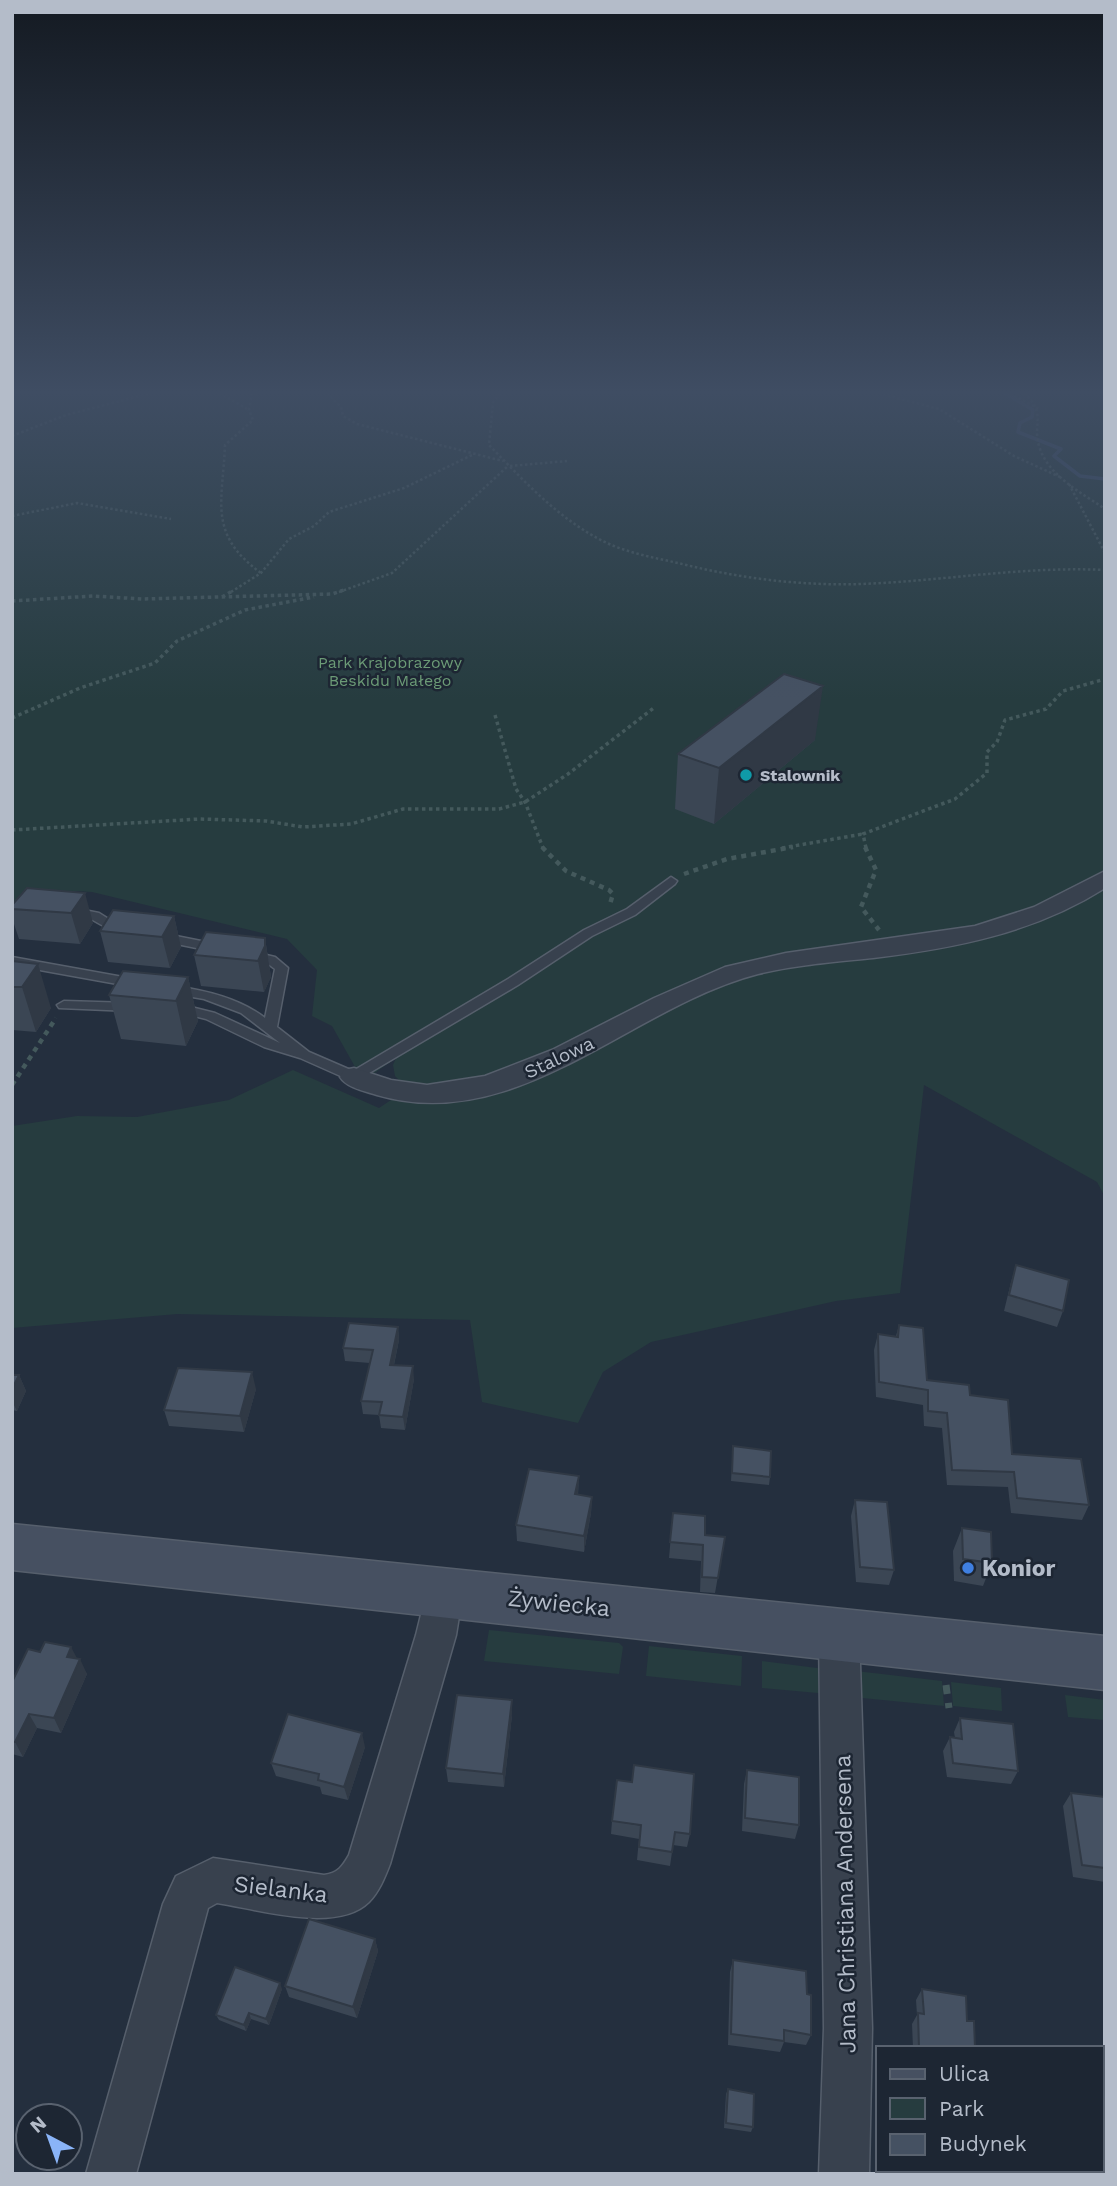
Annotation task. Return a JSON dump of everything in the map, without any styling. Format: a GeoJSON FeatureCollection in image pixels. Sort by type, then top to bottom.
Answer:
{"type":"FeatureCollection","features":[{"type":"Feature","properties":{"kind":"main road","name":"Żywiecka"},"geometry":{"type":"LineString","coordinates":[[12,1547],[1105,1663]]}},
{"type":"Feature","properties":{"kind":"street","name":"Stalowa"},"geometry":{"type":"LineString","coordinates":[[354,1077],[421,1095],[485,1086],[542,1067],[734,973],[776,962],[895,947],[1004,928],[1056,908],[1105,878]]}},
{"type":"Feature","properties":{"kind":"street","name":"Sielanka"},"geometry":{"type":"LineString","coordinates":[[111,2174],[185,1904],[192,1892],[214,1880],[342,1896],[358,1884],[368,1864],[436,1635],[444,1591]]}},
{"type":"Feature","properties":{"kind":"street","name":"Jana Christiana Andersena"},"geometry":{"type":"LineString","coordinates":[[839,1633],[848,2028],[844,2174]]}},
{"type":"Feature","properties":{"kind":"lane"},"geometry":{"type":"LineString","coordinates":[[354,1077],[513,982],[588,933],[631,912],[671,881]]}},
{"type":"Feature","properties":{"kind":"lane"},"geometry":{"type":"LineString","coordinates":[[63,911],[84,912],[115,928],[204,945],[279,964],[282,968],[270,1027]]}},
{"type":"Feature","properties":{"kind":"lane","name":"Stalowa"},"geometry":{"type":"LineString","coordinates":[[12,961],[225,1000],[246,1010],[304,1055],[354,1077]]}},
{"type":"Feature","properties":{"kind":"lane"},"geometry":{"type":"LineString","coordinates":[[64,1005],[156,1007],[206,1012],[268,1045],[304,1055]]}},
{"type":"Feature","properties":{"kind":"path"},"geometry":{"type":"LineString","coordinates":[[220,495],[219,506],[229,541],[240,560],[261,573]]}},
{"type":"Feature","properties":{"kind":"path"},"geometry":{"type":"LineString","coordinates":[[221,597],[261,573],[289,539],[314,526],[329,512],[382,495]]}},
{"type":"Feature","properties":{"kind":"path"},"geometry":{"type":"LineString","coordinates":[[12,718],[80,688],[155,663],[177,641],[245,610],[332,594],[392,573],[477,495]]}},
{"type":"Feature","properties":{"kind":"path"},"geometry":{"type":"LineString","coordinates":[[541,495],[570,521],[599,539],[634,553],[712,573],[825,586],[1019,568],[1105,570]]}},
{"type":"Feature","properties":{"kind":"path"},"geometry":{"type":"LineString","coordinates":[[1075,495],[1105,553]]}},
{"type":"Feature","properties":{"kind":"path"},"geometry":{"type":"LineString","coordinates":[[1086,495],[1105,509]]}},
{"type":"Feature","properties":{"kind":"path"},"geometry":{"type":"LineString","coordinates":[[12,516],[77,503],[171,519]]}},
{"type":"Feature","properties":{"kind":"path"},"geometry":{"type":"LineString","coordinates":[[12,601],[93,596],[142,599],[332,594]]}},
{"type":"Feature","properties":{"kind":"path"},"geometry":{"type":"LineString","coordinates":[[671,881],[696,869],[863,834],[954,799],[987,772],[987,752],[1002,732],[1005,720],[1046,709],[1050,700],[1062,690],[1105,679]]}},
{"type":"Feature","properties":{"kind":"path"},"geometry":{"type":"LineString","coordinates":[[12,830],[200,819],[266,821],[303,828],[351,824],[403,809],[499,809],[525,802],[568,774],[655,708]]}},
{"type":"Feature","properties":{"kind":"path"},"geometry":{"type":"LineString","coordinates":[[495,715],[516,789],[525,802],[550,859],[566,870],[598,882],[613,894],[612,901],[588,933]]}},
{"type":"Feature","properties":{"kind":"path"},"geometry":{"type":"LineString","coordinates":[[863,834],[866,851],[876,870],[861,907],[895,947]]}},
{"type":"Feature","properties":{"kind":"path"},"geometry":{"type":"LineString","coordinates":[[12,1085],[52,1024]]}},
{"type":"Feature","properties":{"kind":"path"},"geometry":{"type":"LineString","coordinates":[[946,1681],[948,1708]]}},
{"type":"Feature","properties":{"kind":"green space","name":"Park Krajobrazowy Beskidu Małego"},"geometry":{"type":"Polygon","coordinates":[[[12,495],[1105,495],[1105,873],[997,926],[773,959],[538,1065],[443,1091],[404,1085],[395,1076],[393,1065],[396,1058],[363,1081],[332,1026],[312,1016],[317,970],[287,939],[92,892],[77,891],[12,908],[12,495]],[[669,877],[592,935],[651,903],[677,881],[669,877]]]}},
{"type":"Feature","properties":{"kind":"green space"},"geometry":{"type":"Polygon","coordinates":[[[1105,884],[1105,1197],[1097,1182],[924,1085],[900,1293],[836,1301],[651,1342],[603,1372],[578,1423],[482,1402],[470,1320],[177,1314],[12,1328],[12,1126],[77,1116],[137,1117],[229,1100],[293,1070],[379,1108],[394,1098],[450,1097],[704,991],[780,965],[1014,930],[1049,917],[1105,884]]]}},
{"type":"Feature","properties":{"kind":"green space"},"geometry":{"type":"Polygon","coordinates":[[[489,1630],[619,1643],[623,1647],[619,1674],[484,1661],[489,1630]]]}},
{"type":"Feature","properties":{"kind":"green space"},"geometry":{"type":"Polygon","coordinates":[[[649,1646],[742,1656],[741,1686],[646,1676],[649,1646]]]}},
{"type":"Feature","properties":{"kind":"green space"},"geometry":{"type":"Polygon","coordinates":[[[762,1661],[825,1669],[829,1694],[762,1688],[762,1661]]]}},
{"type":"Feature","properties":{"kind":"green space"},"geometry":{"type":"Polygon","coordinates":[[[856,1671],[942,1681],[944,1706],[852,1697],[856,1671]]]}},
{"type":"Feature","properties":{"kind":"green space"},"geometry":{"type":"Polygon","coordinates":[[[951,1682],[1001,1688],[1002,1711],[953,1706],[951,1682]]]}},
{"type":"Feature","properties":{"kind":"green space"},"geometry":{"type":"Polygon","coordinates":[[[1065,1695],[1105,1700],[1105,1720],[1068,1717],[1065,1695]]]}},
{"type":"Feature","properties":{"kind":"building"},"geometry":{"type":"Polygon","coordinates":[[[784,674],[823,686],[719,768],[678,754],[784,674]]]}},
{"type":"Feature","properties":{"kind":"building"},"geometry":{"type":"Polygon","coordinates":[[[27,888],[85,893],[71,913],[12,909],[12,905],[27,888]]]}},
{"type":"Feature","properties":{"kind":"building"},"geometry":{"type":"Polygon","coordinates":[[[113,910],[174,916],[162,937],[100,931],[113,910]]]}},
{"type":"Feature","properties":{"kind":"building"},"geometry":{"type":"Polygon","coordinates":[[[206,932],[265,938],[265,946],[258,961],[194,955],[206,932]]]}},
{"type":"Feature","properties":{"kind":"building"},"geometry":{"type":"Polygon","coordinates":[[[12,961],[38,964],[22,987],[12,987],[12,961]]]}},
{"type":"Feature","properties":{"kind":"building"},"geometry":{"type":"Polygon","coordinates":[[[123,971],[188,977],[176,1001],[109,995],[123,971]]]}},
{"type":"Feature","properties":{"kind":"building"},"geometry":{"type":"Polygon","coordinates":[[[1016,1265],[1069,1280],[1063,1311],[1009,1295],[1016,1265]]]}},
{"type":"Feature","properties":{"kind":"building"},"geometry":{"type":"Polygon","coordinates":[[[349,1323],[398,1327],[390,1365],[413,1366],[403,1417],[379,1415],[382,1402],[361,1401],[373,1350],[343,1348],[349,1323]]]}},
{"type":"Feature","properties":{"kind":"building"},"geometry":{"type":"Polygon","coordinates":[[[899,1325],[923,1328],[927,1380],[969,1385],[970,1395],[1008,1400],[1012,1454],[1081,1459],[1089,1505],[1017,1498],[1014,1472],[952,1470],[947,1413],[928,1411],[928,1390],[879,1382],[878,1334],[898,1337],[899,1325]]]}},
{"type":"Feature","properties":{"kind":"building"},"geometry":{"type":"Polygon","coordinates":[[[178,1368],[252,1372],[240,1416],[164,1410],[178,1368]]]}},
{"type":"Feature","properties":{"kind":"building"},"geometry":{"type":"Polygon","coordinates":[[[12,1375],[19,1375],[12,1389],[12,1375]]]}},
{"type":"Feature","properties":{"kind":"building"},"geometry":{"type":"Polygon","coordinates":[[[733,1446],[771,1451],[770,1477],[732,1473],[733,1446]]]}},
{"type":"Feature","properties":{"kind":"building"},"geometry":{"type":"Polygon","coordinates":[[[529,1469],[579,1476],[575,1494],[592,1497],[584,1536],[516,1525],[529,1469]]]}},
{"type":"Feature","properties":{"kind":"building"},"geometry":{"type":"Polygon","coordinates":[[[855,1500],[887,1502],[894,1570],[860,1567],[855,1500]]]}},
{"type":"Feature","properties":{"kind":"building"},"geometry":{"type":"Polygon","coordinates":[[[673,1513],[705,1516],[705,1535],[725,1537],[718,1578],[702,1577],[703,1545],[670,1542],[673,1513]]]}},
{"type":"Feature","properties":{"kind":"building"},"geometry":{"type":"Polygon","coordinates":[[[962,1528],[991,1532],[992,1563],[963,1559],[962,1528]]]}},
{"type":"Feature","properties":{"kind":"building"},"geometry":{"type":"Polygon","coordinates":[[[45,1642],[71,1647],[67,1657],[80,1659],[54,1718],[29,1714],[15,1742],[12,1742],[12,1682],[28,1649],[40,1652],[45,1642]]]}},
{"type":"Feature","properties":{"kind":"building"},"geometry":{"type":"Polygon","coordinates":[[[457,1695],[512,1700],[503,1774],[446,1768],[457,1695]]]}},
{"type":"Feature","properties":{"kind":"building"},"geometry":{"type":"Polygon","coordinates":[[[288,1714],[362,1733],[344,1787],[318,1780],[319,1774],[271,1763],[288,1714]]]}},
{"type":"Feature","properties":{"kind":"building"},"geometry":{"type":"Polygon","coordinates":[[[960,1718],[1013,1724],[1018,1771],[953,1763],[950,1737],[962,1739],[960,1718]]]}},
{"type":"Feature","properties":{"kind":"building"},"geometry":{"type":"Polygon","coordinates":[[[634,1765],[694,1774],[690,1834],[675,1832],[672,1852],[639,1847],[641,1825],[612,1821],[617,1780],[632,1782],[634,1765]]]}},
{"type":"Feature","properties":{"kind":"building"},"geometry":{"type":"Polygon","coordinates":[[[747,1770],[799,1777],[799,1825],[745,1818],[747,1770]]]}},
{"type":"Feature","properties":{"kind":"building"},"geometry":{"type":"Polygon","coordinates":[[[1071,1793],[1105,1797],[1105,1868],[1082,1865],[1071,1793]]]}},
{"type":"Feature","properties":{"kind":"building"},"geometry":{"type":"Polygon","coordinates":[[[309,1919],[375,1939],[353,2007],[285,1986],[309,1919]]]}},
{"type":"Feature","properties":{"kind":"building"},"geometry":{"type":"Polygon","coordinates":[[[733,1960],[806,1971],[807,1994],[811,1995],[811,2035],[784,2030],[784,2041],[731,2034],[733,1960]]]}},
{"type":"Feature","properties":{"kind":"building"},"geometry":{"type":"Polygon","coordinates":[[[235,1967],[280,1983],[266,2019],[249,2013],[244,2025],[216,2015],[235,1967]]]}},
{"type":"Feature","properties":{"kind":"building"},"geometry":{"type":"Polygon","coordinates":[[[922,1989],[966,1996],[967,2021],[974,2021],[975,2046],[919,2046],[918,2013],[924,2014],[922,1989]]]}},
{"type":"Feature","properties":{"kind":"building"},"geometry":{"type":"Polygon","coordinates":[[[728,2089],[754,2094],[753,2127],[726,2123],[728,2089]]]}},
{"type":"Feature","properties":{"kind":"place","name":"Stalownik"},"geometry":{"type":"Point","coordinates":[746,775]}},
{"type":"Feature","properties":{"kind":"place","name":"Konior"},"geometry":{"type":"Point","coordinates":[968,1568]}}]}
